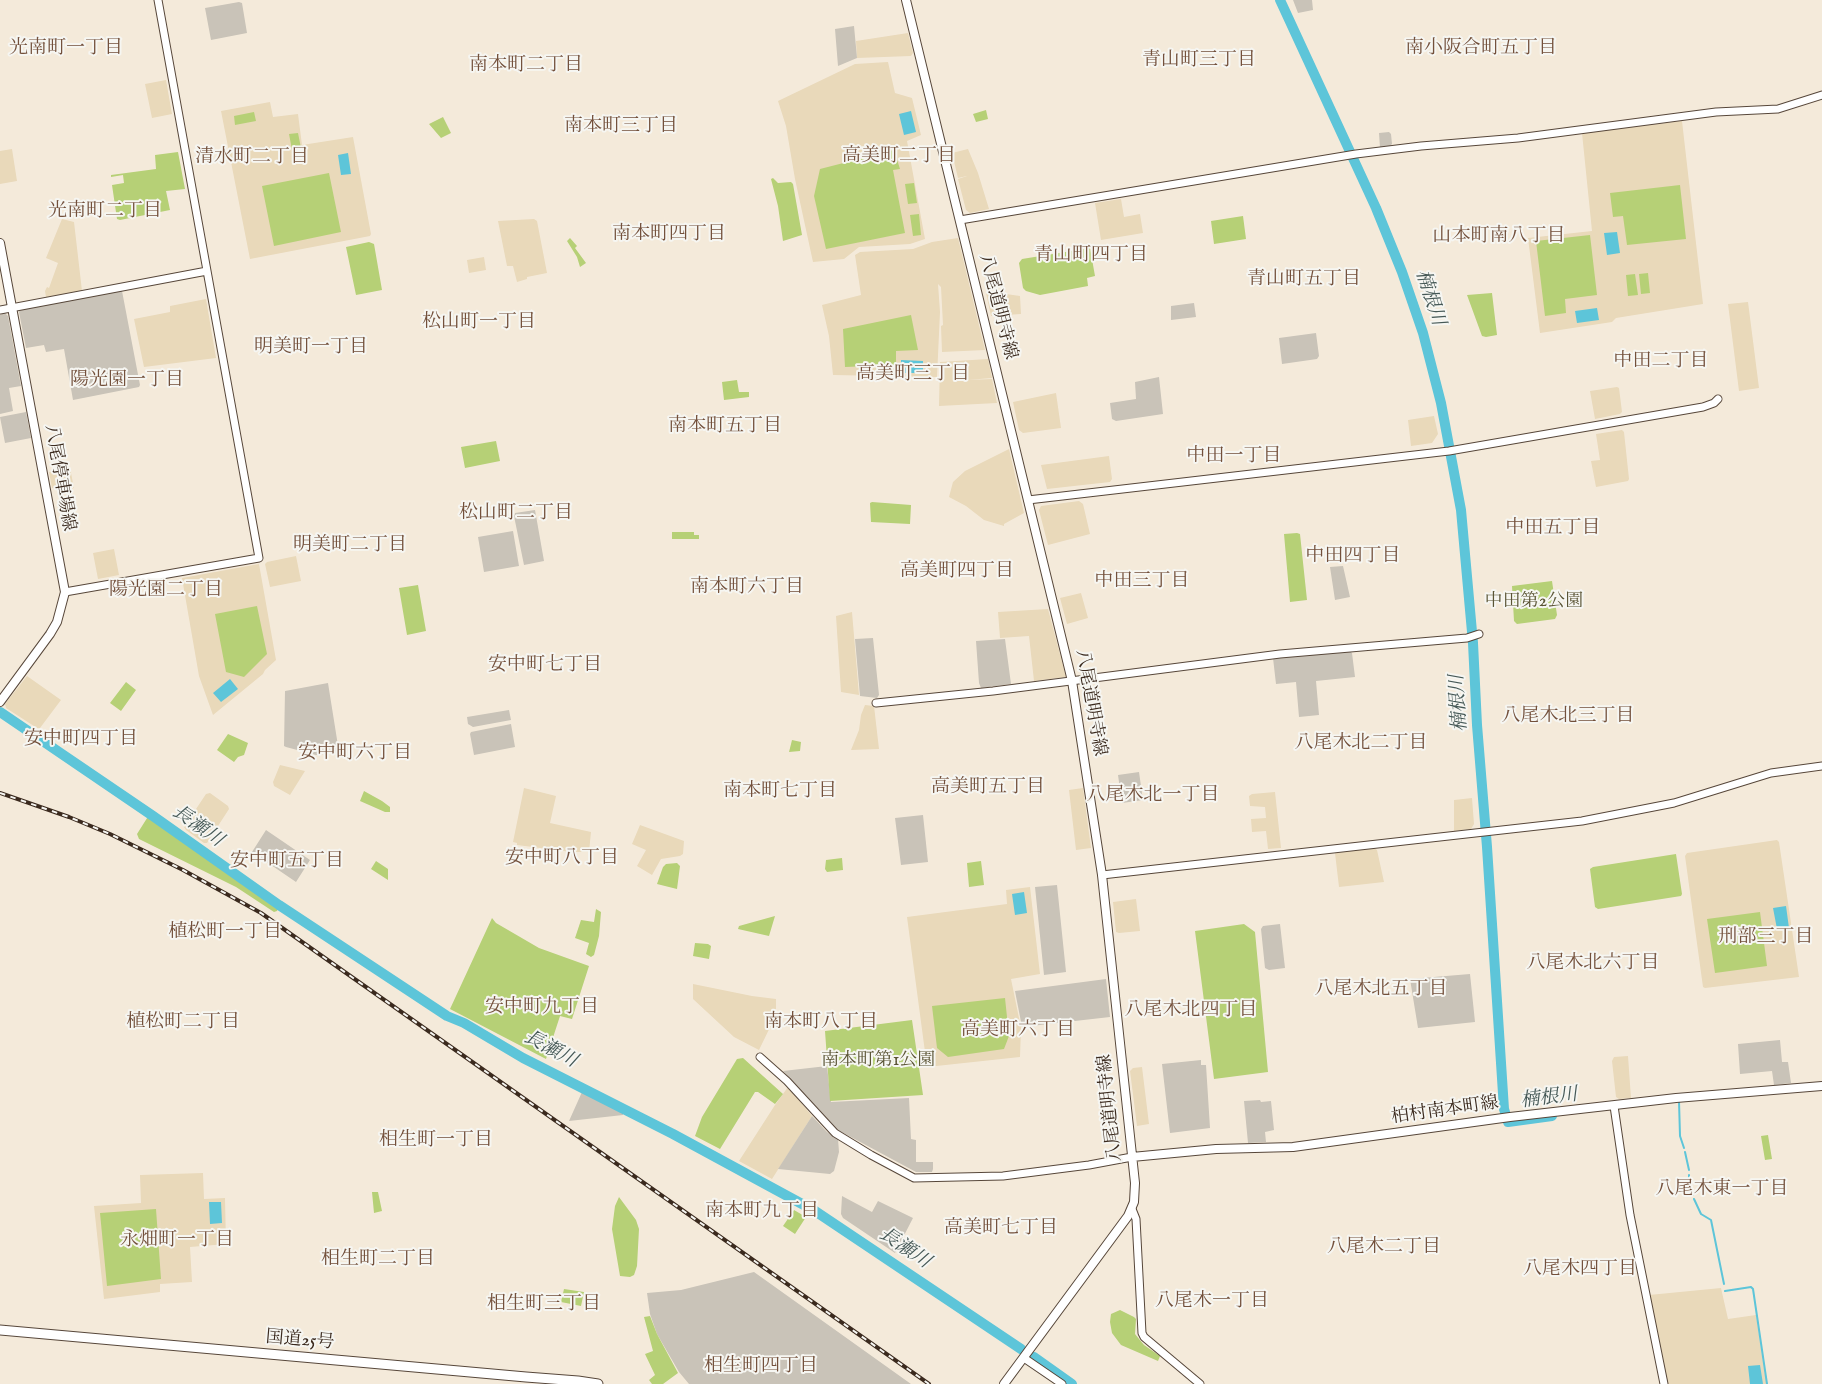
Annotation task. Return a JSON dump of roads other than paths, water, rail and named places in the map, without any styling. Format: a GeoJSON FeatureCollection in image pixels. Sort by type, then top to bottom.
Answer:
{"type":"FeatureCollection","features":[{"type":"Feature","properties":{"kind":"highway","name":"国道25号"},"geometry":{"type":"LineString","coordinates":[[0,1330],[598,1384]]}},
{"type":"Feature","properties":{"kind":"main road","name":"八尾道明寺線"},"geometry":{"type":"LineString","coordinates":[[906,0],[1072,681],[1102,875],[1135,1193],[1132,1209],[1128,1216],[1004,1384]]}},
{"type":"Feature","properties":{"kind":"main road","name":"八尾停車場線"},"geometry":{"type":"LineString","coordinates":[[0,243],[65,592],[57,622],[50,634],[0,702]]}},
{"type":"Feature","properties":{"kind":"main road","name":"柏村南本町線"},"geometry":{"type":"LineString","coordinates":[[1132,1157],[1216,1149],[1293,1147],[1510,1117],[1676,1098],[1822,1086]]}},
{"type":"Feature","properties":{"kind":"street"},"geometry":{"type":"LineString","coordinates":[[65,592],[259,558],[158,0]]}},
{"type":"Feature","properties":{"kind":"street"},"geometry":{"type":"LineString","coordinates":[[960,220],[1356,154],[1525,137],[1716,112],[1778,109],[1822,95]]}},
{"type":"Feature","properties":{"kind":"street"},"geometry":{"type":"LineString","coordinates":[[0,310],[207,271]]}},
{"type":"Feature","properties":{"kind":"street"},"geometry":{"type":"LineString","coordinates":[[1028,500],[1451,451],[1704,407],[1718,399]]}},
{"type":"Feature","properties":{"kind":"street"},"geometry":{"type":"LineString","coordinates":[[876,703],[1072,681],[1280,654],[1467,638],[1479,634]]}},
{"type":"Feature","properties":{"kind":"street"},"geometry":{"type":"LineString","coordinates":[[1102,875],[1166,866],[1582,821],[1674,803],[1771,773],[1822,766]]}},
{"type":"Feature","properties":{"kind":"street"},"geometry":{"type":"LineString","coordinates":[[760,1057],[787,1081],[835,1133],[914,1178],[1027,1174],[1132,1157]]}},
{"type":"Feature","properties":{"kind":"street"},"geometry":{"type":"LineString","coordinates":[[1614,1106],[1630,1215],[1664,1384]]}},
{"type":"Feature","properties":{"kind":"street"},"geometry":{"type":"LineString","coordinates":[[1132,1209],[1136,1219],[1142,1333],[1144,1337],[1200,1384]]}},
{"type":"Feature","properties":{"kind":"street"},"geometry":{"type":"LineString","coordinates":[[1024,1358],[1062,1384]]}},
{"type":"Feature","properties":{"kind":"water"},"geometry":{"type":"Polygon","coordinates":[[[911,111],[916,132],[904,135],[899,114],[911,111]]]}},
{"type":"Feature","properties":{"kind":"water"},"geometry":{"type":"Polygon","coordinates":[[[348,153],[351,174],[341,175],[338,155],[348,153]]]}},
{"type":"Feature","properties":{"kind":"water"},"geometry":{"type":"Polygon","coordinates":[[[1617,232],[1620,253],[1607,255],[1604,233],[1617,232]]]}},
{"type":"Feature","properties":{"kind":"water"},"geometry":{"type":"Polygon","coordinates":[[[1597,308],[1599,320],[1577,323],[1575,311],[1597,308]]]}},
{"type":"Feature","properties":{"kind":"water"},"geometry":{"type":"Polygon","coordinates":[[[901,360],[923,361],[923,373],[901,373],[901,360]]]}},
{"type":"Feature","properties":{"kind":"water"},"geometry":{"type":"Polygon","coordinates":[[[230,679],[238,689],[221,702],[213,693],[230,679]]]}},
{"type":"Feature","properties":{"kind":"water"},"geometry":{"type":"Polygon","coordinates":[[[1024,892],[1027,913],[1015,915],[1012,894],[1024,892]]]}},
{"type":"Feature","properties":{"kind":"water"},"geometry":{"type":"Polygon","coordinates":[[[1786,906],[1789,928],[1777,929],[1773,908],[1786,906]]]}},
{"type":"Feature","properties":{"kind":"water"},"geometry":{"type":"Polygon","coordinates":[[[209,1202],[221,1202],[222,1223],[210,1224],[209,1202]]]}},
{"type":"Feature","properties":{"kind":"water"},"geometry":{"type":"Polygon","coordinates":[[[1760,1365],[1763,1384],[1750,1384],[1748,1366],[1760,1365]]]}},
{"type":"Feature","properties":{"kind":"waterway","name":"楠根川"},"geometry":{"type":"LineString","coordinates":[[1280,0],[1376,208],[1402,272],[1423,333],[1441,403],[1461,510],[1473,643],[1504,1109],[1508,1122],[1552,1116]]}},
{"type":"Feature","properties":{"kind":"waterway","name":"長瀬川"},"geometry":{"type":"LineString","coordinates":[[0,712],[153,816],[279,905],[447,1016],[464,1023],[523,1058],[673,1134],[815,1211],[1021,1349]]}},
{"type":"Feature","properties":{"kind":"waterway"},"geometry":{"type":"LineString","coordinates":[[1679,1101],[1680,1136],[1684,1148]]}},
{"type":"Feature","properties":{"kind":"waterway"},"geometry":{"type":"LineString","coordinates":[[1685,1152],[1689,1170]]}},
{"type":"Feature","properties":{"kind":"waterway"},"geometry":{"type":"LineString","coordinates":[[1689,1175],[1689,1184],[1693,1195]]}},
{"type":"Feature","properties":{"kind":"waterway"},"geometry":{"type":"LineString","coordinates":[[1694,1199],[1701,1214],[1711,1220],[1724,1284]]}},
{"type":"Feature","properties":{"kind":"waterway"},"geometry":{"type":"LineString","coordinates":[[1725,1291],[1751,1287],[1753,1289],[1767,1384]]}},
{"type":"Feature","properties":{"kind":"waterway","name":"長瀬川"},"geometry":{"type":"LineString","coordinates":[[1034,1357],[1072,1384]]}},
{"type":"Feature","properties":{"kind":"railway"},"geometry":{"type":"LineString","coordinates":[[0,793],[69,817],[110,834],[183,870],[261,913],[929,1384]]}},
{"type":"Feature","properties":{"kind":"district","name":"光南町一丁目"},"geometry":{"type":"Point","coordinates":[66,49]}},
{"type":"Feature","properties":{"kind":"district","name":"南小阪合町五丁目"},"geometry":{"type":"Point","coordinates":[1481,49]}},
{"type":"Feature","properties":{"kind":"district","name":"青山町三丁目"},"geometry":{"type":"Point","coordinates":[1199,61]}},
{"type":"Feature","properties":{"kind":"district","name":"南本町二丁目"},"geometry":{"type":"Point","coordinates":[526,66]}},
{"type":"Feature","properties":{"kind":"district","name":"南本町三丁目"},"geometry":{"type":"Point","coordinates":[621,127]}},
{"type":"Feature","properties":{"kind":"district","name":"高美町二丁目"},"geometry":{"type":"Point","coordinates":[899,157]}},
{"type":"Feature","properties":{"kind":"district","name":"清水町二丁目"},"geometry":{"type":"Point","coordinates":[252,158]}},
{"type":"Feature","properties":{"kind":"district","name":"光南町二丁目"},"geometry":{"type":"Point","coordinates":[105,212]}},
{"type":"Feature","properties":{"kind":"district","name":"南本町四丁目"},"geometry":{"type":"Point","coordinates":[669,235]}},
{"type":"Feature","properties":{"kind":"district","name":"山本町南八丁目"},"geometry":{"type":"Point","coordinates":[1499,237]}},
{"type":"Feature","properties":{"kind":"district","name":"青山町四丁目"},"geometry":{"type":"Point","coordinates":[1091,256]}},
{"type":"Feature","properties":{"kind":"district","name":"青山町五丁目"},"geometry":{"type":"Point","coordinates":[1304,280]}},
{"type":"Feature","properties":{"kind":"district","name":"松山町一丁目"},"geometry":{"type":"Point","coordinates":[479,323]}},
{"type":"Feature","properties":{"kind":"district","name":"明美町一丁目"},"geometry":{"type":"Point","coordinates":[311,348]}},
{"type":"Feature","properties":{"kind":"district","name":"中田二丁目"},"geometry":{"type":"Point","coordinates":[1661,362]}},
{"type":"Feature","properties":{"kind":"district","name":"高美町三丁目"},"geometry":{"type":"Point","coordinates":[913,375]}},
{"type":"Feature","properties":{"kind":"district","name":"陽光園一丁目"},"geometry":{"type":"Point","coordinates":[127,381]}},
{"type":"Feature","properties":{"kind":"district","name":"南本町五丁目"},"geometry":{"type":"Point","coordinates":[725,427]}},
{"type":"Feature","properties":{"kind":"district","name":"中田一丁目"},"geometry":{"type":"Point","coordinates":[1234,457]}},
{"type":"Feature","properties":{"kind":"district","name":"松山町二丁目"},"geometry":{"type":"Point","coordinates":[516,514]}},
{"type":"Feature","properties":{"kind":"district","name":"中田五丁目"},"geometry":{"type":"Point","coordinates":[1553,529]}},
{"type":"Feature","properties":{"kind":"district","name":"明美町二丁目"},"geometry":{"type":"Point","coordinates":[350,546]}},
{"type":"Feature","properties":{"kind":"district","name":"中田四丁目"},"geometry":{"type":"Point","coordinates":[1353,557]}},
{"type":"Feature","properties":{"kind":"district","name":"高美町四丁目"},"geometry":{"type":"Point","coordinates":[957,572]}},
{"type":"Feature","properties":{"kind":"district","name":"中田三丁目"},"geometry":{"type":"Point","coordinates":[1142,582]}},
{"type":"Feature","properties":{"kind":"district","name":"南本町六丁目"},"geometry":{"type":"Point","coordinates":[747,588]}},
{"type":"Feature","properties":{"kind":"district","name":"陽光園二丁目"},"geometry":{"type":"Point","coordinates":[166,591]}},
{"type":"Feature","properties":{"kind":"district","name":"安中町七丁目"},"geometry":{"type":"Point","coordinates":[545,666]}},
{"type":"Feature","properties":{"kind":"district","name":"八尾木北三丁目"},"geometry":{"type":"Point","coordinates":[1568,717]}},
{"type":"Feature","properties":{"kind":"district","name":"安中町四丁目"},"geometry":{"type":"Point","coordinates":[81,740]}},
{"type":"Feature","properties":{"kind":"district","name":"八尾木北二丁目"},"geometry":{"type":"Point","coordinates":[1361,744]}},
{"type":"Feature","properties":{"kind":"district","name":"安中町六丁目"},"geometry":{"type":"Point","coordinates":[355,754]}},
{"type":"Feature","properties":{"kind":"district","name":"高美町五丁目"},"geometry":{"type":"Point","coordinates":[988,788]}},
{"type":"Feature","properties":{"kind":"district","name":"南本町七丁目"},"geometry":{"type":"Point","coordinates":[780,792]}},
{"type":"Feature","properties":{"kind":"district","name":"八尾木北一丁目"},"geometry":{"type":"Point","coordinates":[1153,796]}},
{"type":"Feature","properties":{"kind":"district","name":"安中町八丁目"},"geometry":{"type":"Point","coordinates":[562,859]}},
{"type":"Feature","properties":{"kind":"district","name":"安中町五丁目"},"geometry":{"type":"Point","coordinates":[287,862]}},
{"type":"Feature","properties":{"kind":"district","name":"植松町一丁目"},"geometry":{"type":"Point","coordinates":[225,933]}},
{"type":"Feature","properties":{"kind":"district","name":"刑部三丁目"},"geometry":{"type":"Point","coordinates":[1766,938]}},
{"type":"Feature","properties":{"kind":"district","name":"八尾木北六丁目"},"geometry":{"type":"Point","coordinates":[1593,964]}},
{"type":"Feature","properties":{"kind":"district","name":"八尾木北五丁目"},"geometry":{"type":"Point","coordinates":[1381,990]}},
{"type":"Feature","properties":{"kind":"district","name":"安中町九丁目"},"geometry":{"type":"Point","coordinates":[542,1008]}},
{"type":"Feature","properties":{"kind":"district","name":"八尾木北四丁目"},"geometry":{"type":"Point","coordinates":[1191,1011]}},
{"type":"Feature","properties":{"kind":"district","name":"植松町二丁目"},"geometry":{"type":"Point","coordinates":[183,1023]}},
{"type":"Feature","properties":{"kind":"district","name":"南本町八丁目"},"geometry":{"type":"Point","coordinates":[821,1023]}},
{"type":"Feature","properties":{"kind":"district","name":"高美町六丁目"},"geometry":{"type":"Point","coordinates":[1018,1031]}},
{"type":"Feature","properties":{"kind":"district","name":"相生町一丁目"},"geometry":{"type":"Point","coordinates":[436,1141]}},
{"type":"Feature","properties":{"kind":"district","name":"八尾木東一丁目"},"geometry":{"type":"Point","coordinates":[1722,1190]}},
{"type":"Feature","properties":{"kind":"district","name":"南本町九丁目"},"geometry":{"type":"Point","coordinates":[762,1212]}},
{"type":"Feature","properties":{"kind":"district","name":"高美町七丁目"},"geometry":{"type":"Point","coordinates":[1001,1229]}},
{"type":"Feature","properties":{"kind":"district","name":"永畑町一丁目"},"geometry":{"type":"Point","coordinates":[177,1241]}},
{"type":"Feature","properties":{"kind":"district","name":"八尾木二丁目"},"geometry":{"type":"Point","coordinates":[1384,1248]}},
{"type":"Feature","properties":{"kind":"district","name":"相生町二丁目"},"geometry":{"type":"Point","coordinates":[378,1260]}},
{"type":"Feature","properties":{"kind":"district","name":"八尾木四丁目"},"geometry":{"type":"Point","coordinates":[1580,1270]}},
{"type":"Feature","properties":{"kind":"district","name":"八尾木一丁目"},"geometry":{"type":"Point","coordinates":[1212,1302]}},
{"type":"Feature","properties":{"kind":"district","name":"相生町三丁目"},"geometry":{"type":"Point","coordinates":[544,1305]}},
{"type":"Feature","properties":{"kind":"district","name":"相生町四丁目"},"geometry":{"type":"Point","coordinates":[761,1367]}},
{"type":"Feature","properties":{"kind":"park label","name":"中田第2公園"},"geometry":{"type":"Point","coordinates":[1534,602]}},
{"type":"Feature","properties":{"kind":"park label","name":"南本町第1公園"},"geometry":{"type":"Point","coordinates":[878,1061]}}]}
